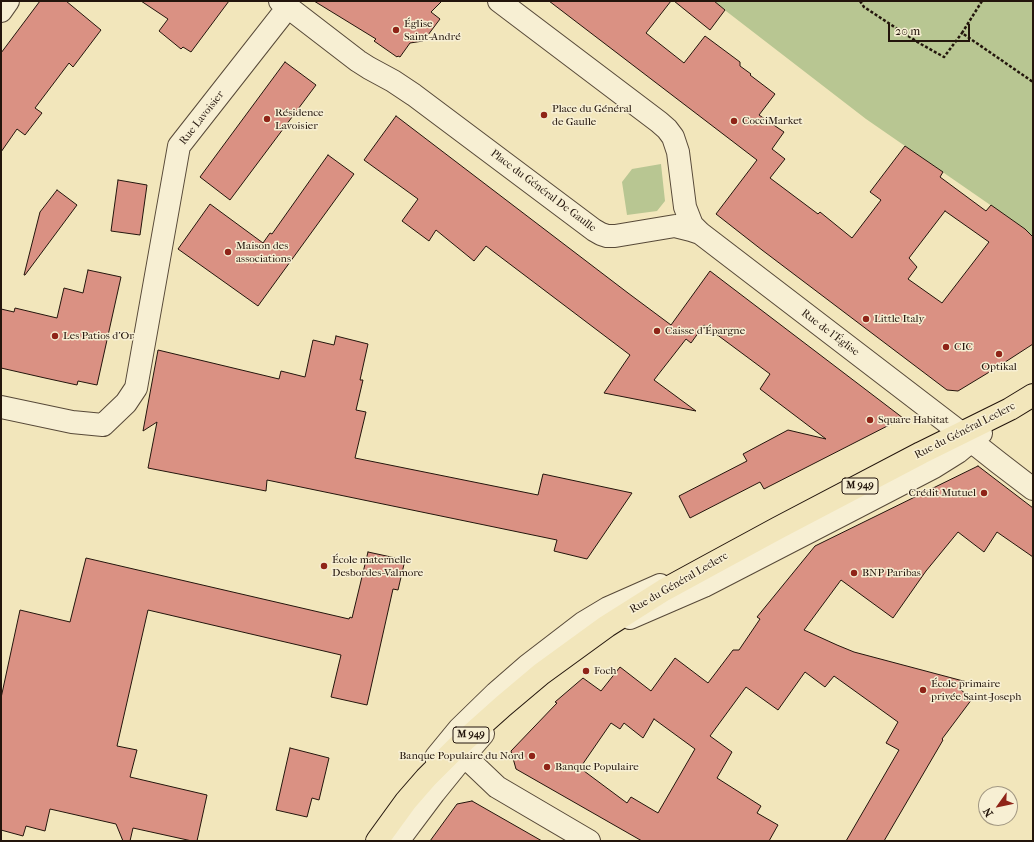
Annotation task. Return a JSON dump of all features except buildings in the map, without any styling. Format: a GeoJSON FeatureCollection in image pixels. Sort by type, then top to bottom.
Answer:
{"type":"FeatureCollection","features":[{"type":"Feature","properties":{"kind":"main road","name":"Rue du Général Leclerc"},"geometry":{"type":"LineString","coordinates":[[377,841],[406,801],[426,778],[460,752],[503,706],[541,674],[607,626],[664,590],[778,528],[966,437],[1033,395]]}},
{"type":"Feature","properties":{"kind":"street"},"geometry":{"type":"LineString","coordinates":[[1,11],[8,1]]}},
{"type":"Feature","properties":{"kind":"street"},"geometry":{"type":"LineString","coordinates":[[499,1],[667,129],[673,137],[678,152],[685,208],[692,225],[700,234]]}},
{"type":"Feature","properties":{"kind":"street","name":"Rue Lavoisier"},"geometry":{"type":"LineString","coordinates":[[1,407],[72,422],[104,425],[126,403],[136,388],[179,146],[284,4],[358,61],[414,95]]}},
{"type":"Feature","properties":{"kind":"street","name":"Place du Général De Gaulle"},"geometry":{"type":"LineString","coordinates":[[414,95],[601,234],[615,236],[675,226],[700,234]]}},
{"type":"Feature","properties":{"kind":"street","name":"Rue de l'Église"},"geometry":{"type":"LineString","coordinates":[[700,234],[1033,489]]}},
{"type":"Feature","properties":{"kind":"street"},"geometry":{"type":"LineString","coordinates":[[607,626],[635,617],[704,586],[934,467],[958,452],[966,437]]}},
{"type":"Feature","properties":{"kind":"street"},"geometry":{"type":"LineString","coordinates":[[406,801],[433,760],[459,729],[496,692],[527,666],[583,623],[608,608],[708,566]]}},
{"type":"Feature","properties":{"kind":"street"},"geometry":{"type":"LineString","coordinates":[[398,841],[434,793],[460,752],[497,787],[589,841]]}},
{"type":"Feature","properties":{"kind":"path"},"geometry":{"type":"LineString","coordinates":[[860,1],[864,7],[944,57],[962,33],[982,1]]}},
{"type":"Feature","properties":{"kind":"path"},"geometry":{"type":"LineString","coordinates":[[962,33],[1033,82]]}},
{"type":"Feature","properties":{"kind":"green space"},"geometry":{"type":"Polygon","coordinates":[[[713,1],[1033,1],[1033,237],[1025,229],[866,119],[713,1]]]}},
{"type":"Feature","properties":{"kind":"green space"},"geometry":{"type":"Polygon","coordinates":[[[661,164],[665,201],[657,211],[627,215],[622,182],[632,169],[661,164]]]}},
{"type":"Feature","properties":{"kind":"place","name":"Église Saint-André"},"geometry":{"type":"Point","coordinates":[396,30]}},
{"type":"Feature","properties":{"kind":"place","name":"Place du Général de Gaulle"},"geometry":{"type":"Point","coordinates":[544,115]}},
{"type":"Feature","properties":{"kind":"place","name":"Résidence Lavoisier"},"geometry":{"type":"Point","coordinates":[267,119]}},
{"type":"Feature","properties":{"kind":"place","name":"CocciMarket"},"geometry":{"type":"Point","coordinates":[734,121]}},
{"type":"Feature","properties":{"kind":"place","name":"Maison des associations"},"geometry":{"type":"Point","coordinates":[228,252]}},
{"type":"Feature","properties":{"kind":"place","name":"Little Italy"},"geometry":{"type":"Point","coordinates":[866,319]}},
{"type":"Feature","properties":{"kind":"place","name":"Caisse d'Épargne"},"geometry":{"type":"Point","coordinates":[657,331]}},
{"type":"Feature","properties":{"kind":"place","name":"Les Patios d'Or"},"geometry":{"type":"Point","coordinates":[55,336]}},
{"type":"Feature","properties":{"kind":"place","name":"CIC"},"geometry":{"type":"Point","coordinates":[946,347]}},
{"type":"Feature","properties":{"kind":"place","name":"Optikal"},"geometry":{"type":"Point","coordinates":[999,354]}},
{"type":"Feature","properties":{"kind":"place","name":"Square Habitat"},"geometry":{"type":"Point","coordinates":[870,420]}},
{"type":"Feature","properties":{"kind":"place","name":"Crédit Mutuel"},"geometry":{"type":"Point","coordinates":[984,493]}},
{"type":"Feature","properties":{"kind":"place","name":"École maternelle Desbordes-Valmore"},"geometry":{"type":"Point","coordinates":[324,566]}},
{"type":"Feature","properties":{"kind":"place","name":"BNP Paribas"},"geometry":{"type":"Point","coordinates":[854,573]}},
{"type":"Feature","properties":{"kind":"place","name":"Foch"},"geometry":{"type":"Point","coordinates":[586,671]}},
{"type":"Feature","properties":{"kind":"place","name":"École primaire privée Saint-Joseph"},"geometry":{"type":"Point","coordinates":[923,690]}},
{"type":"Feature","properties":{"kind":"place","name":"Banque Populaire du Nord"},"geometry":{"type":"Point","coordinates":[532,756]}},
{"type":"Feature","properties":{"kind":"place","name":"Banque Populaire"},"geometry":{"type":"Point","coordinates":[547,767]}}]}
